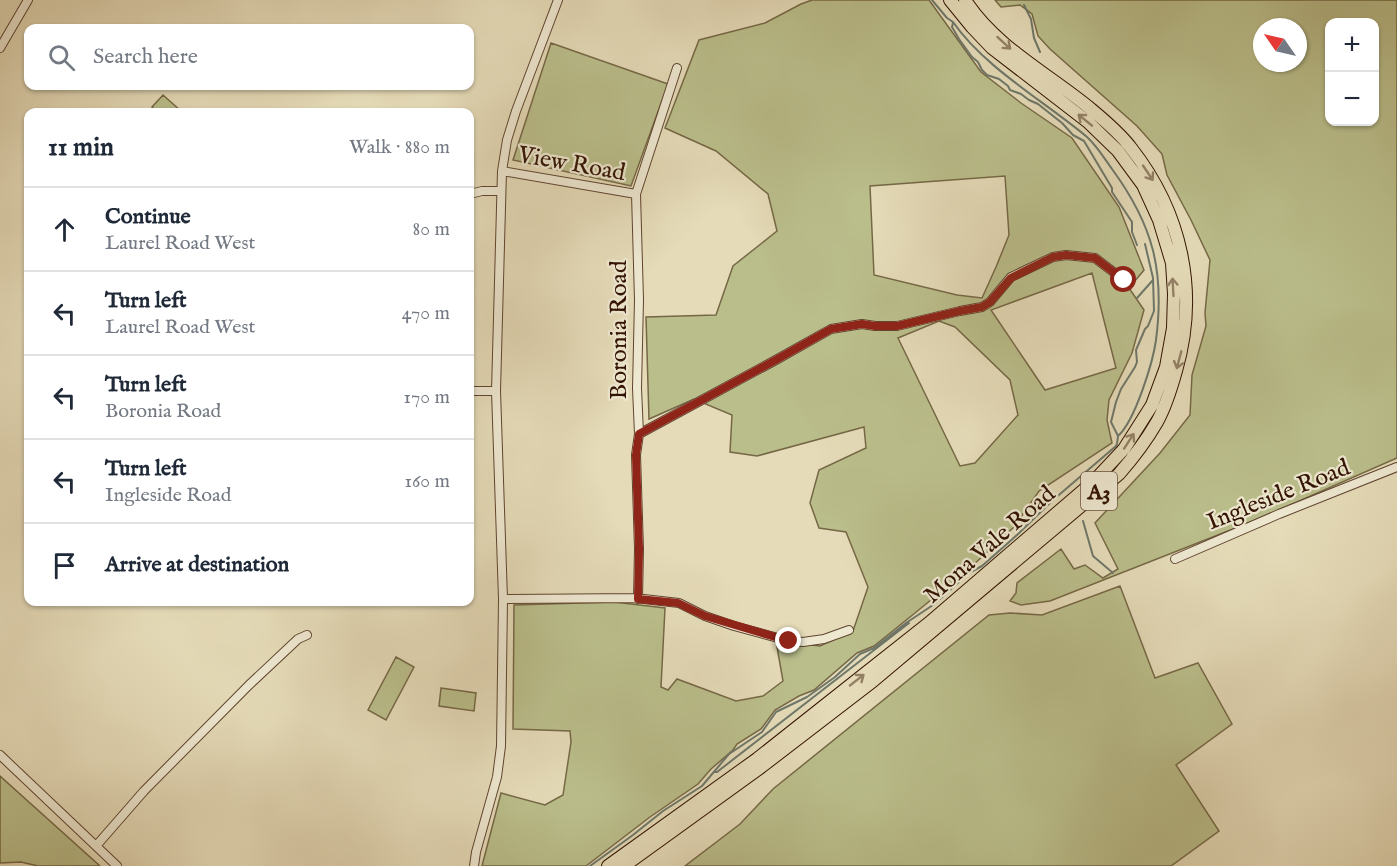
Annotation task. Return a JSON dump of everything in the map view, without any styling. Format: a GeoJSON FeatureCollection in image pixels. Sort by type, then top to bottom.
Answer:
{"type":"FeatureCollection","features":[{"type":"Feature","properties":{"kind":"highway","name":"Mona Vale Road"},"geometry":{"type":"LineString","coordinates":[[608,866],[757,759],[929,623],[1093,482],[1124,449],[1152,405],[1166,367],[1173,328],[1174,294],[1172,263],[1159,220],[1143,185],[1118,151],[1088,122],[992,48],[950,0]]}},
{"type":"Feature","properties":{"kind":"highway","name":"Mona Vale Road"},"geometry":{"type":"LineString","coordinates":[[624,866],[761,767],[873,681],[1119,474],[1158,421],[1168,398],[1181,353],[1186,297],[1180,244],[1160,190],[1131,147],[1092,110],[1010,49],[987,27],[965,0]]}},
{"type":"Feature","properties":{"kind":"street"},"geometry":{"type":"LineString","coordinates":[[0,48],[28,0]]}},
{"type":"Feature","properties":{"kind":"street"},"geometry":{"type":"LineString","coordinates":[[474,866],[497,777],[501,746],[503,599],[496,391],[502,171],[507,140],[516,111],[558,0]]}},
{"type":"Feature","properties":{"kind":"street","name":"Boronia Road"},"geometry":{"type":"LineString","coordinates":[[638,599],[636,455],[639,434],[637,388],[639,300],[636,194],[677,68]]}},
{"type":"Feature","properties":{"kind":"street","name":"View Road"},"geometry":{"type":"LineString","coordinates":[[502,171],[636,194]]}},
{"type":"Feature","properties":{"kind":"street"},"geometry":{"type":"LineString","coordinates":[[474,193],[501,191]]}},
{"type":"Feature","properties":{"kind":"street"},"geometry":{"type":"LineString","coordinates":[[639,434],[831,329],[862,324],[897,326],[982,307],[990,302],[1011,278],[1053,257],[1066,255],[1095,258],[1124,280]]}},
{"type":"Feature","properties":{"kind":"street"},"geometry":{"type":"LineString","coordinates":[[474,391],[496,391]]}},
{"type":"Feature","properties":{"kind":"street","name":"Ingleside Road"},"geometry":{"type":"LineString","coordinates":[[1175,559],[1397,467]]}},
{"type":"Feature","properties":{"kind":"street"},"geometry":{"type":"LineString","coordinates":[[503,599],[638,599],[678,603],[714,619],[789,641],[824,639],[849,630]]}},
{"type":"Feature","properties":{"kind":"street"},"geometry":{"type":"LineString","coordinates":[[96,846],[144,790],[249,685],[298,639],[307,635]]}},
{"type":"Feature","properties":{"kind":"street"},"geometry":{"type":"LineString","coordinates":[[0,755],[117,866]]}},
{"type":"Feature","properties":{"kind":"green space"},"geometry":{"type":"Polygon","coordinates":[[[812,0],[929,0],[981,72],[1072,138],[1119,207],[1144,270],[1129,288],[1144,310],[1132,353],[1109,400],[1107,420],[1112,443],[1039,491],[1014,527],[970,568],[874,646],[857,653],[814,690],[775,710],[761,729],[737,744],[698,784],[586,866],[482,866],[501,793],[545,805],[563,795],[571,742],[570,731],[513,729],[514,605],[614,602],[665,608],[661,687],[668,690],[677,679],[736,701],[763,696],[783,681],[776,641],[820,646],[853,631],[868,587],[846,532],[819,528],[810,503],[819,470],[866,448],[864,427],[757,456],[730,452],[732,415],[694,399],[649,419],[646,317],[716,315],[733,266],[777,231],[768,194],[716,151],[665,128],[699,40],[765,23],[812,0]],[[1005,176],[870,186],[874,275],[957,295],[982,298],[1009,235],[1005,176]],[[1092,273],[991,310],[1045,390],[1116,368],[1092,273]],[[939,321],[898,338],[960,466],[975,463],[1018,415],[1010,380],[955,327],[939,321]]]}},
{"type":"Feature","properties":{"kind":"green space"},"geometry":{"type":"Polygon","coordinates":[[[995,0],[1397,0],[1397,458],[1256,520],[1050,601],[1021,605],[1010,601],[1016,593],[1017,583],[1061,549],[1074,569],[1085,565],[1103,578],[1118,569],[1095,523],[1160,453],[1190,415],[1192,375],[1206,326],[1210,260],[1167,175],[1162,154],[1137,126],[1050,49],[1038,36],[1032,14],[1020,5],[1001,7],[995,0]]]}},
{"type":"Feature","properties":{"kind":"green space"},"geometry":{"type":"Polygon","coordinates":[[[551,43],[668,84],[631,186],[513,160],[551,43]]]}},
{"type":"Feature","properties":{"kind":"green space"},"geometry":{"type":"Polygon","coordinates":[[[163,95],[178,108],[153,108],[163,95]]]}},
{"type":"Feature","properties":{"kind":"green space"},"geometry":{"type":"Polygon","coordinates":[[[1120,586],[1155,678],[1198,663],[1232,724],[1176,765],[1219,831],[1171,866],[685,866],[740,824],[773,789],[989,615],[1010,613],[1042,615],[1120,586]]]}},
{"type":"Feature","properties":{"kind":"green space"},"geometry":{"type":"Polygon","coordinates":[[[396,657],[414,667],[386,720],[368,710],[396,657]]]}},
{"type":"Feature","properties":{"kind":"green space"},"geometry":{"type":"Polygon","coordinates":[[[441,688],[476,693],[474,711],[439,706],[441,688]]]}},
{"type":"Feature","properties":{"kind":"green space"},"geometry":{"type":"Polygon","coordinates":[[[0,776],[100,866],[38,866],[21,862],[0,863],[0,776]]]}},
{"type":"Feature","properties":{"kind":"waterway"},"geometry":{"type":"LineString","coordinates":[[932,0],[981,54],[1091,141],[1126,190],[1146,230],[1157,270],[1159,292],[1156,340],[1137,405],[1118,436]]}},
{"type":"Feature","properties":{"kind":"waterway"},"geometry":{"type":"LineString","coordinates":[[1024,5],[1031,19],[1034,38],[1040,52]]}},
{"type":"Feature","properties":{"kind":"waterway"},"geometry":{"type":"LineString","coordinates":[[953,23],[952,27],[959,39],[987,75],[999,79],[1010,90],[1038,104],[1073,135],[1084,141],[1112,188],[1112,192],[1132,222],[1132,232],[1137,245]]}},
{"type":"Feature","properties":{"kind":"waterway"},"geometry":{"type":"LineString","coordinates":[[590,866],[663,811],[702,786],[729,754],[762,732],[776,712],[807,697],[835,677],[860,654],[874,648],[933,605],[969,573],[982,566],[1053,500],[1116,446],[1118,436],[1111,422],[1116,402],[1121,389],[1135,367],[1136,350],[1154,311],[1153,278],[1145,244]]}},
{"type":"Feature","properties":{"kind":"waterway"},"geometry":{"type":"LineString","coordinates":[[1137,298],[1153,280]]}},
{"type":"Feature","properties":{"kind":"waterway"},"geometry":{"type":"LineString","coordinates":[[1083,521],[1093,556],[1113,573]]}},
{"type":"Feature","properties":{"kind":"waterway"},"geometry":{"type":"LineString","coordinates":[[714,772],[717,772],[909,623]]}},
{"type":"Feature","properties":{"kind":"route"},"geometry":{"type":"LineString","coordinates":[[789,641],[734,626],[678,603],[638,599],[636,455],[639,434],[831,329],[853,324],[897,326],[982,307],[990,302],[1004,284],[1018,273],[1053,257],[1066,255],[1095,258],[1124,280]]}}]}
